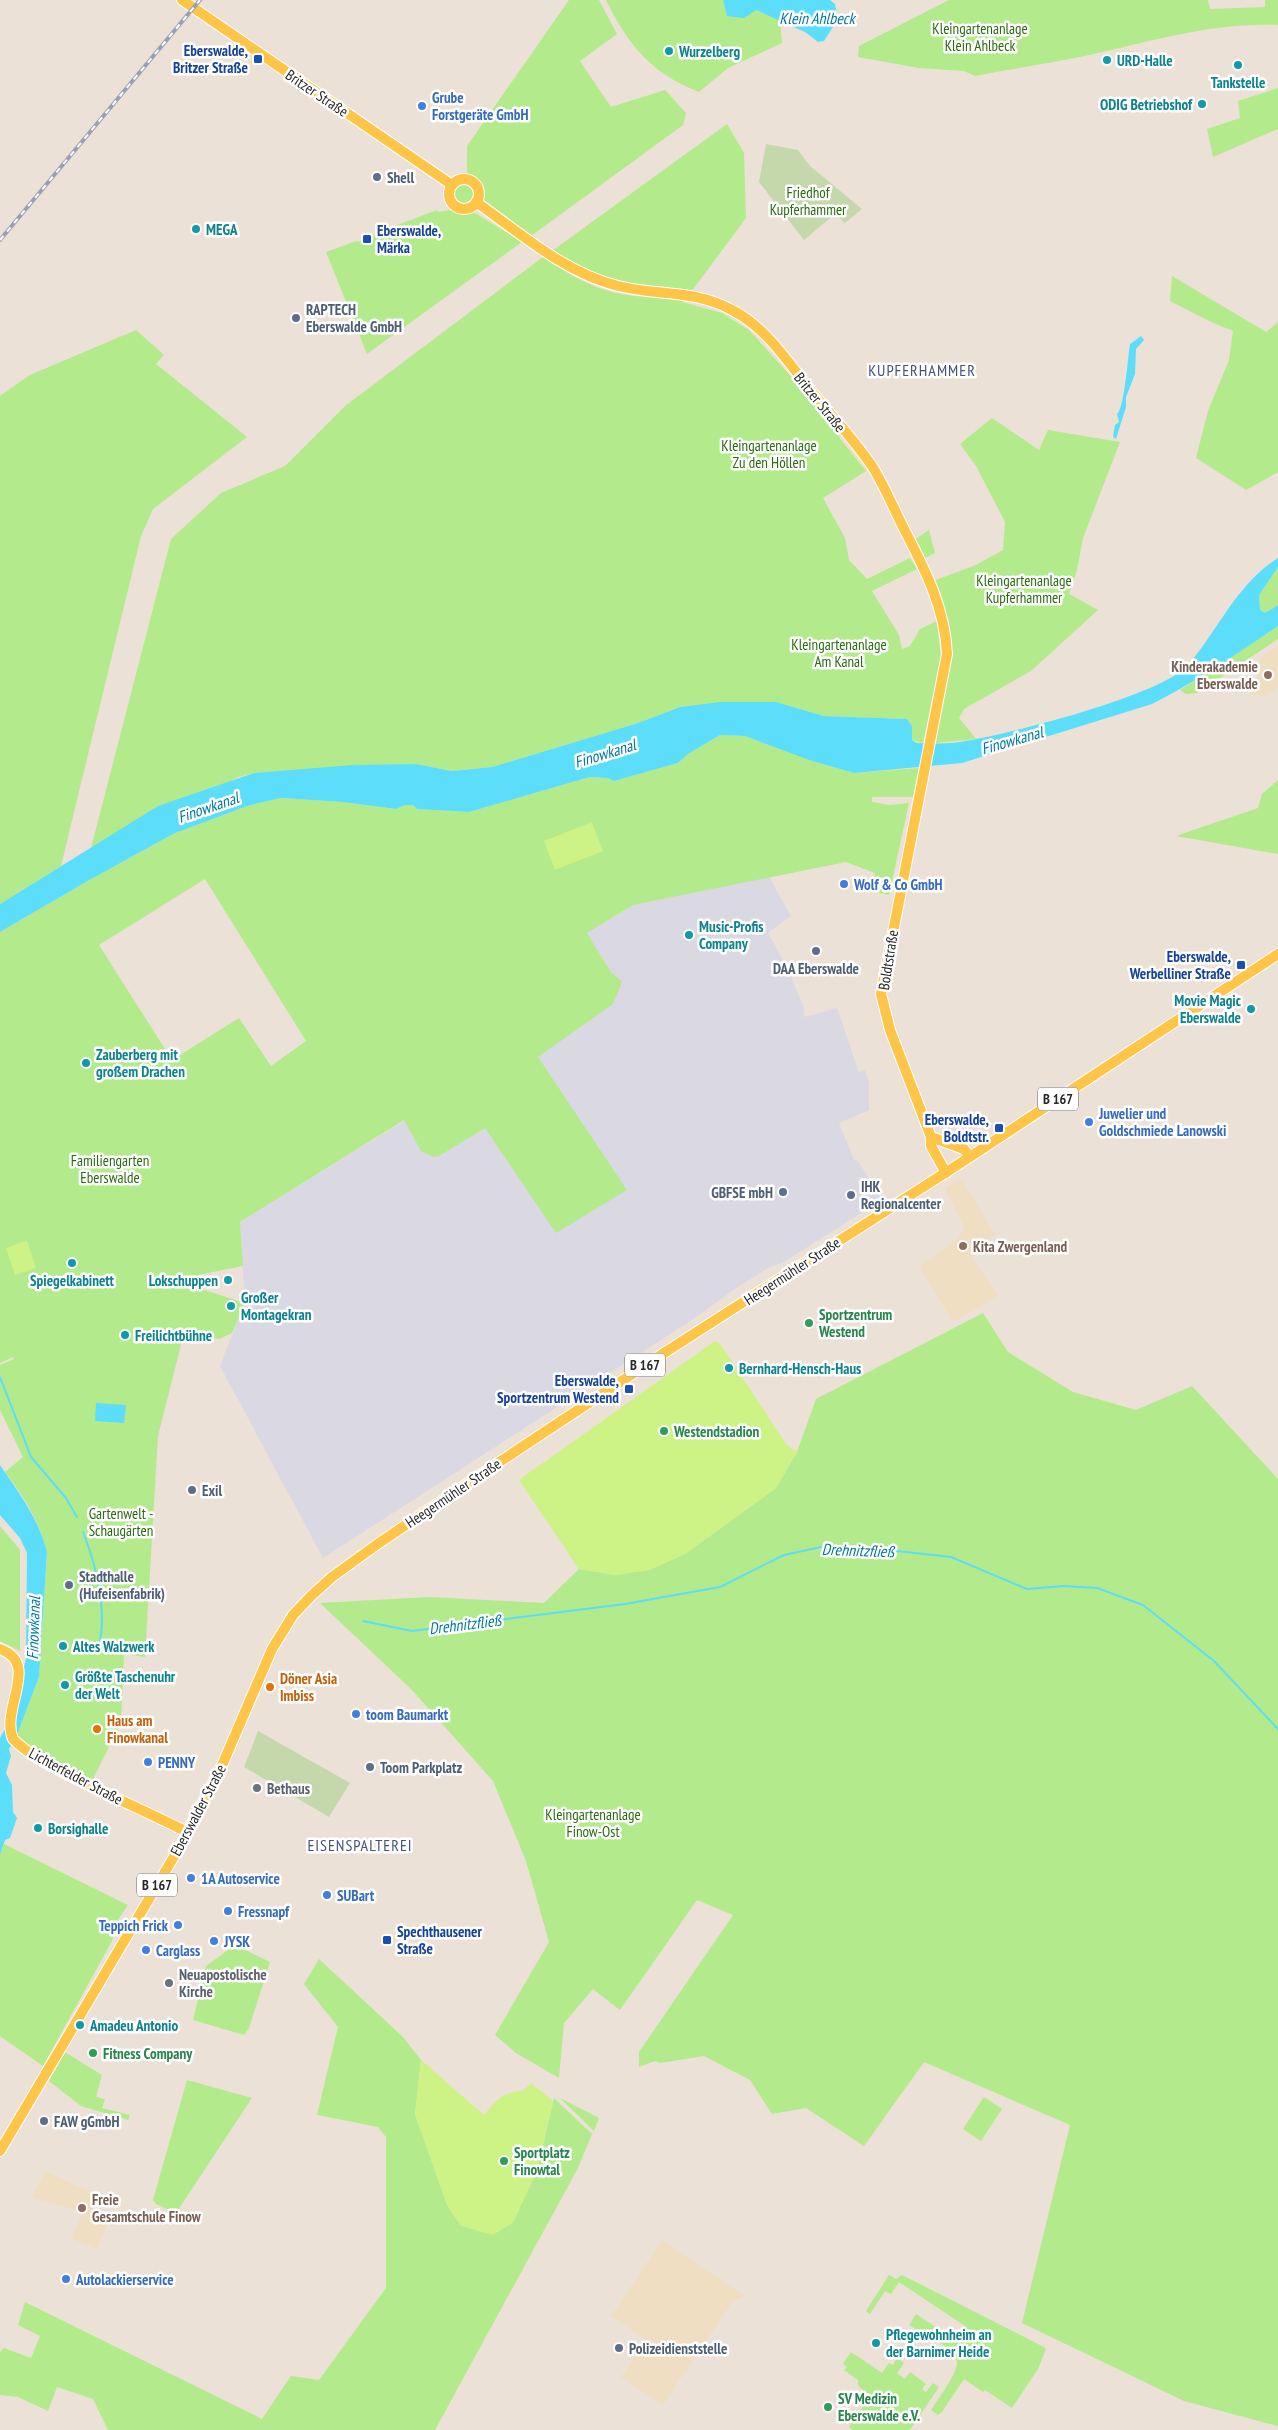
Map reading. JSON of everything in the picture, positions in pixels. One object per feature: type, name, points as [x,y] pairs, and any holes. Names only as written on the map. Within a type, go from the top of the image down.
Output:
[{"type":"main road","name":"Britzer Straße","points":[[182,0],[452,185]]},
{"type":"main road","points":[[460,180],[471,181],[478,191],[476,202],[464,209],[455,206],[449,196],[452,185],[460,180]]},
{"type":"main road","name":"Britzer Straße","points":[[476,202],[553,256],[588,276],[619,286],[678,292],[715,302],[734,311],[765,334],[872,467],[940,604],[946,637],[947,654],[923,777]]},
{"type":"main road","name":"Boldtstraße","points":[[923,777],[881,994],[890,1030],[931,1137],[931,1146],[946,1173]]},
{"type":"main road","name":"Heegermühler Straße","points":[[311,1596],[332,1577],[379,1543],[656,1358],[946,1173],[1278,954]]},
{"type":"main road","points":[[931,1137],[964,1149],[970,1157]]},
{"type":"main road","name":"Eberswalder Straße","points":[[0,2151],[187,1832],[223,1763],[272,1648],[294,1615],[311,1596]]},
{"type":"main road","name":"Lichterfelder Straße","points":[[0,1649],[10,1655],[15,1662],[14,1677],[3,1709],[3,1722],[17,1743],[50,1766],[187,1832]]},
{"type":"shaded area","name":"Kinderakademie Eberswalde","points":[[1278,645],[1278,688],[1264,697],[1244,690],[1256,680],[1261,665],[1257,660]]},
{"type":"shaded area","points":[[769,877],[791,916],[768,933],[788,970],[804,1008],[804,1017],[837,1008],[859,1072],[865,1070],[869,1083],[869,1110],[839,1123],[854,1160],[858,1161],[882,1200],[782,1263],[770,1267],[742,1284],[692,1320],[323,1558],[220,1366],[245,1302],[240,1222],[399,1124],[603,993],[611,972],[587,933],[633,905]]},
{"type":"shaded area","name":"Kita Zwergenland","points":[[961,1178],[995,1234],[969,1252],[998,1296],[953,1322],[919,1266],[957,1240],[964,1227],[945,1188]]},
{"type":"shaded area","name":"Freie Gesamtschule Finow","points":[[45,2171],[99,2196],[89,2218],[107,2226],[97,2249],[71,2239],[83,2212],[32,2198]]},
{"type":"shaded area","points":[[662,2240],[745,2296],[732,2302],[663,2405],[621,2377],[646,2340],[611,2316]]},
{"type":"green space","points":[[569,0],[599,0],[617,34],[580,61],[611,107],[665,90],[686,113],[683,125],[531,236],[483,201],[477,184],[467,175],[467,146]]},
{"type":"green space","points":[[606,0],[723,0],[727,16],[755,10],[780,20],[782,43],[728,68],[699,92],[667,76],[643,56],[623,31]]},
{"type":"green space","name":"Kleingartenanlage Klein Ahlbeck","points":[[949,0],[1208,0],[1210,9],[1265,7],[1265,0],[1278,0],[1278,25],[1253,25],[1203,30],[1080,57],[975,76],[964,71],[919,68],[858,57],[859,46]]},
{"type":"green space","points":[[1278,88],[1278,129],[1213,157],[1207,129],[1240,118],[1238,101]]},
{"type":"green space","points":[[727,124],[744,153],[746,218],[691,292],[634,286],[585,272],[552,251]]},
{"type":"green space","name":"Friedhof Kupferhammer","points":[[766,144],[798,150],[810,166],[862,209],[845,223],[835,214],[804,240],[759,182]]},
{"type":"green space","points":[[463,184],[470,187],[473,194],[470,201],[463,204],[456,201],[453,194],[456,187]]},
{"type":"green space","points":[[437,210],[438,212],[449,210],[461,214],[475,213],[522,242],[367,354],[326,252],[356,241],[372,240],[376,233]]},
{"type":"green space","points":[[543,257],[596,287],[624,295],[682,299],[682,302],[722,313],[749,330],[787,372],[866,471],[823,498],[845,538],[849,560],[867,579],[910,558],[917,569],[872,591],[899,635],[902,649],[910,646],[920,629],[937,621],[941,657],[923,743],[912,740],[912,726],[907,719],[824,716],[776,702],[680,707],[638,723],[492,767],[452,771],[416,764],[254,773],[239,777],[91,848],[171,539],[221,493],[285,466],[345,406]]},
{"type":"green space","points":[[1172,276],[1266,332],[1278,322],[1278,472],[1246,490],[1196,458],[1208,411],[1229,360],[1233,331],[1170,301]]},
{"type":"green space","points":[[136,330],[164,355],[156,364],[247,437],[153,509],[141,536],[61,866],[0,904],[0,396],[30,375]]},
{"type":"green space","name":"Kleingartenanlage Kupferhammer","points":[[992,418],[1039,450],[1048,430],[1120,442],[1083,538],[1077,570],[1069,594],[1098,610],[1031,671],[964,709],[959,718],[976,739],[936,743],[950,640],[943,602],[933,581],[976,565],[1003,550],[1005,522],[976,466],[960,444]]},
{"type":"green space","points":[[929,530],[935,553],[925,558],[924,554],[919,553],[914,540]]},
{"type":"green space","points":[[1278,567],[1278,605],[1265,613],[1260,610],[1259,595]]},
{"type":"green space","points":[[1278,626],[1278,639],[1197,693],[1186,694],[1180,690]]},
{"type":"green space","points":[[720,735],[745,736],[809,760],[854,773],[919,768],[913,797],[872,797],[872,802],[889,805],[909,803],[889,895],[871,891],[875,873],[846,862],[633,905],[587,933],[611,972],[622,982],[613,1004],[538,1057],[627,1190],[556,1233],[485,1128],[439,1156],[433,1157],[421,1151],[404,1120],[240,1222],[243,1266],[198,1275],[198,1288],[245,1303],[232,1333],[219,1339],[184,1333],[158,1436],[145,1657],[124,1654],[121,1723],[92,1781],[28,1746],[17,1735],[39,1677],[47,1552],[40,1530],[30,1510],[5,1472],[23,1457],[0,1410],[0,1365],[14,1359],[13,1357],[0,1363],[0,932],[173,834],[247,806],[281,798],[342,802],[396,809],[405,805],[414,805],[417,809],[469,812],[590,777],[607,778],[614,781],[678,763],[688,754]],"holes":[[[205,879],[306,1041],[271,1066],[239,1018],[172,1060],[99,945]]]},
{"type":"green space","points":[[1278,780],[1278,854],[1176,836],[1258,808],[1262,794]]},
{"type":"green space","points":[[592,822],[603,851],[555,870],[544,841]]},
{"type":"green space","points":[[27,1240],[36,1268],[15,1275],[6,1248]]},
{"type":"green space","name":"Kleingartenanlage Finow-Ost","points":[[983,1313],[1008,1352],[1073,1392],[1136,1410],[1192,1386],[1278,1479],[1278,2426],[1184,2401],[1022,2323],[1070,2125],[924,2062],[864,2146],[806,2108],[772,2114],[750,2080],[704,2056],[660,2063],[655,2061],[639,2067],[639,2052],[733,1915],[697,1900],[620,2010],[593,1989],[564,2023],[559,2078],[516,2053],[495,2035],[549,1942],[526,1861],[493,1781],[413,1691],[320,1603],[429,1597],[544,1603],[579,1569],[615,1575],[649,1570],[685,1554],[776,1488],[797,1452],[816,1399]]},
{"type":"green space","points":[[715,1341],[721,1345],[786,1444],[797,1452],[776,1488],[685,1554],[649,1570],[615,1575],[579,1569],[519,1480]]},
{"type":"green space","points":[[0,1526],[20,1550],[20,1651],[0,1641]]},
{"type":"green space","points":[[258,1731],[350,1783],[329,1817],[244,1767]]},
{"type":"green space","points":[[4,1844],[128,1905],[116,1923],[112,1941],[43,2066],[0,2036],[0,1855]]},
{"type":"green space","points":[[235,1945],[270,1962],[249,2028],[244,2035],[193,2020],[206,1966]]},
{"type":"green space","points":[[319,1959],[403,2037],[421,2060],[415,2114],[447,2205],[461,2226],[537,2171],[554,2098],[592,2134],[578,2168],[435,2430],[108,2430],[93,2399],[57,2387],[48,2411],[18,2397],[0,2395],[0,2352],[4,2348],[31,2358],[40,2336],[18,2325],[25,2302],[262,2419],[291,2376],[319,2380],[386,2288],[386,2137],[378,2127],[317,2115],[338,2027],[304,1984]]},
{"type":"green space","points":[[65,2052],[102,2075],[96,2097],[105,2099],[102,2108],[130,2115],[128,2120],[81,2106],[49,2081]]},
{"type":"green space","points":[[421,2060],[484,2115],[492,2105],[505,2095],[516,2091],[523,2091],[531,2083],[553,2101],[537,2171],[513,2223],[493,2235],[461,2226],[447,2205],[415,2114]]},
{"type":"green space","points":[[187,2080],[252,2098],[176,2213],[156,2204],[153,2200]]},
{"type":"green space","points":[[984,2097],[1002,2109],[981,2141],[963,2129]]},
{"type":"green space","points":[[560,2098],[599,2118],[594,2131]]},
{"type":"green space","points":[[889,2275],[896,2279],[902,2275],[1046,2349],[1038,2369],[1012,2408],[964,2379],[942,2412],[938,2415],[931,2410],[952,2377],[956,2367],[956,2358],[942,2344],[909,2325],[916,2314],[956,2340],[965,2326],[899,2282],[891,2294],[885,2291],[870,2314],[866,2311]]},
{"type":"green space","points":[[851,2352],[882,2373],[889,2363],[893,2365],[897,2358],[904,2363],[897,2373],[905,2379],[910,2372],[926,2384],[922,2389],[926,2392],[933,2383],[939,2387],[910,2430],[853,2430],[849,2427],[869,2397],[858,2385],[858,2380],[844,2370],[847,2367],[843,2364]]},
{"type":"water","name":"Klein Ahlbeck","points":[[723,0],[830,0],[835,4],[838,19],[824,41],[818,42],[805,32],[756,10],[744,18],[727,16]]},
{"type":"water","points":[[1141,336],[1144,340],[1136,349],[1135,374],[1126,397],[1126,407],[1116,439],[1113,437],[1115,425],[1119,422],[1117,414],[1124,393],[1130,344]]},
{"type":"water","name":"Finowkanal","points":[[1278,558],[1278,567],[1259,595],[1260,610],[1265,613],[1278,605],[1278,626],[1232,657],[1152,704],[962,763],[854,773],[809,760],[745,736],[720,735],[688,754],[678,763],[614,781],[607,778],[590,777],[469,812],[417,809],[413,805],[405,805],[396,809],[342,802],[281,798],[247,806],[173,834],[0,932],[0,904],[158,806],[254,773],[353,765],[416,764],[452,771],[492,767],[638,723],[680,707],[721,702],[776,702],[824,716],[907,719],[912,726],[912,740],[917,743],[947,743],[973,740],[1077,714],[1114,702],[1173,677],[1188,665],[1250,581]]},
{"type":"water","points":[[96,1403],[126,1405],[124,1423],[95,1421]]},
{"type":"water","name":"Finowkanal","points":[[0,1465],[34,1517],[47,1552],[39,1677],[17,1735],[9,1749],[11,1756],[6,1773],[12,1785],[13,1812],[17,1818],[10,1838],[5,1840],[0,1855],[0,1738],[12,1716],[26,1659],[27,1553],[20,1538],[0,1515]]},
{"type":"waterway","name":"Drehnitzfließ","points":[[0,1377],[31,1457],[66,1498],[77,1517]]},
{"type":"waterway","name":"Drehnitzfließ","points":[[83,1532],[93,1560],[102,1608],[102,1623],[97,1653]]},
{"type":"waterway","name":"Drehnitzfließ","points":[[363,1621],[412,1631],[625,1604],[720,1587],[784,1555],[821,1547],[879,1549],[951,1557],[1027,1589],[1063,1586],[1097,1588],[1143,1605],[1214,1661],[1278,1729]]},
{"type":"railway","points":[[0,240],[200,0]]},
{"type":"place","name":"Wurzelberg","points":[[669,51]]},
{"type":"place","name":"Eberswalde, Britzer Straße","points":[[258,59]]},
{"type":"place","name":"URD-Halle","points":[[1107,60]]},
{"type":"place","name":"Tankstelle","points":[[1238,65]]},
{"type":"place","name":"ODIG Betriebshof","points":[[1202,104]]},
{"type":"place","name":"Grube Forstgeräte GmbH","points":[[422,106]]},
{"type":"place","name":"Shell","points":[[377,177]]},
{"type":"place","name":"MEGA","points":[[196,229]]},
{"type":"place","name":"Eberswalde, Märka","points":[[367,239]]},
{"type":"place","name":"RAPTECH Eberswalde GmbH","points":[[296,318]]},
{"type":"place","name":"Kinderakademie Eberswalde","points":[[1268,675]]},
{"type":"place","name":"Wolf & Co GmbH","points":[[844,884]]},
{"type":"place","name":"Music-Profis Company","points":[[689,935]]},
{"type":"place","name":"DAA Eberswalde","points":[[816,951]]},
{"type":"place","name":"Eberswalde, Werbelliner Straße","points":[[1241,965]]},
{"type":"place","name":"Movie Magic Eberswalde","points":[[1251,1009]]},
{"type":"place","name":"Zauberberg mit großem Drachen","points":[[86,1063]]},
{"type":"place","name":"Juwelier und Goldschmiede Lanowski","points":[[1089,1122]]},
{"type":"place","name":"Eberswalde, Boldtstr.","points":[[999,1128]]},
{"type":"place","name":"GBFSE mbH","points":[[783,1192]]},
{"type":"place","name":"IHK Regionalcenter","points":[[851,1195]]},
{"type":"place","name":"Kita Zwergenland","points":[[963,1246]]},
{"type":"place","name":"Spiegelkabinett","points":[[72,1263]]},
{"type":"place","name":"Lokschuppen","points":[[228,1280]]},
{"type":"place","name":"Großer Montagekran","points":[[231,1306]]},
{"type":"place","name":"Sportzentrum Westend","points":[[809,1323]]},
{"type":"place","name":"Freilichtbühne","points":[[125,1335]]},
{"type":"place","name":"Bernhard-Hensch-Haus","points":[[729,1368]]},
{"type":"place","name":"Eberswalde, Sportzentrum Westend","points":[[629,1389]]},
{"type":"place","name":"Westendstadion","points":[[664,1431]]},
{"type":"place","name":"Exil","points":[[192,1490]]},
{"type":"place","name":"Stadthalle (Hufeisenfabrik)","points":[[69,1585]]},
{"type":"place","name":"Altes Walzwerk","points":[[63,1646]]},
{"type":"place","name":"Größte Taschenuhr der Welt","points":[[65,1685]]},
{"type":"place","name":"Döner Asia Imbiss","points":[[270,1687]]},
{"type":"place","name":"toom Baumarkt","points":[[356,1714]]},
{"type":"place","name":"Haus am Finowkanal","points":[[97,1729]]},
{"type":"place","name":"PENNY","points":[[148,1762]]},
{"type":"place","name":"Toom Parkplatz","points":[[370,1767]]},
{"type":"place","name":"Bethaus","points":[[257,1788]]},
{"type":"place","name":"Borsighalle","points":[[38,1828]]},
{"type":"place","name":"1A Autoservice","points":[[191,1878]]},
{"type":"place","name":"SUBart","points":[[327,1895]]},
{"type":"place","name":"Fressnapf","points":[[228,1911]]},
{"type":"place","name":"Teppich Frick","points":[[178,1925]]},
{"type":"place","name":"Spechthausener Straße","points":[[387,1940]]},
{"type":"place","name":"JYSK","points":[[214,1941]]},
{"type":"place","name":"Carglass","points":[[146,1950]]},
{"type":"place","name":"Neuapostolische Kirche","points":[[169,1983]]},
{"type":"place","name":"Amadeu Antonio","points":[[80,2025]]},
{"type":"place","name":"Fitness Company","points":[[93,2053]]},
{"type":"place","name":"FAW gGmbH","points":[[44,2121]]},
{"type":"place","name":"Sportplatz Finowtal","points":[[504,2161]]},
{"type":"place","name":"Freie Gesamtschule Finow","points":[[82,2208]]},
{"type":"place","name":"Autolackierservice","points":[[66,2279]]},
{"type":"place","name":"Pflegewohnheim an der Barnimer Heide","points":[[876,2343]]},
{"type":"place","name":"Polizeidienststelle","points":[[619,2348]]},
{"type":"place","name":"SV Medizin Eberswalde e.V.","points":[[828,2407]]},
{"type":"district","name":"KUPFERHAMMER","points":[[922,370]]},
{"type":"district","name":"EISENSPALTEREI","points":[[360,1845]]},
{"type":"park label","name":"Kleingartenanlage Zu den Höllen","points":[[769,454]]},
{"type":"park label","name":"Kleingartenanlage Am Kanal","points":[[839,652]]},
{"type":"park label","name":"Familiengarten Eberswalde","points":[[110,1168]]},
{"type":"park label","name":"Gartenwelt - Schaugärten","points":[[121,1522]]}]
